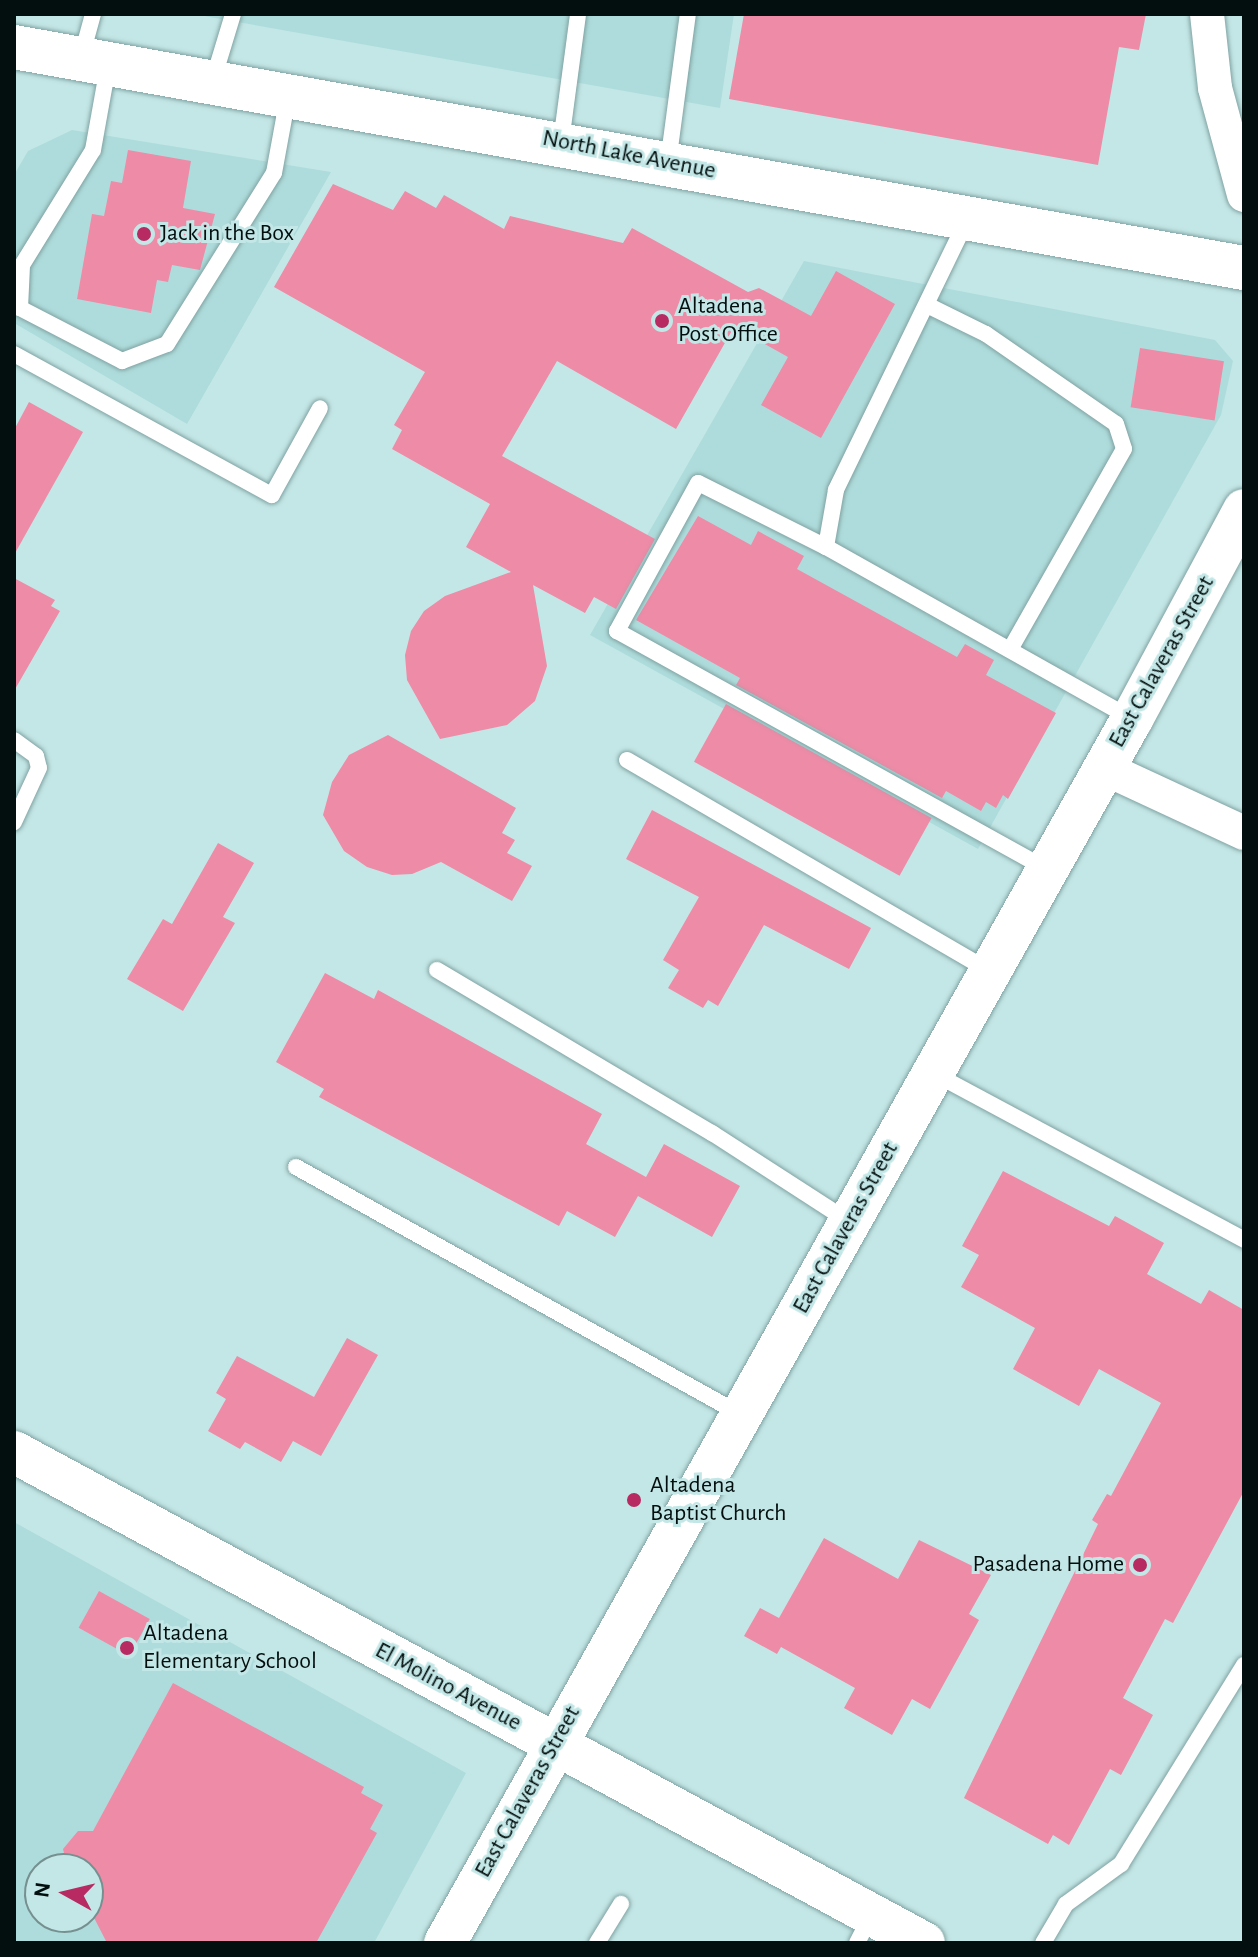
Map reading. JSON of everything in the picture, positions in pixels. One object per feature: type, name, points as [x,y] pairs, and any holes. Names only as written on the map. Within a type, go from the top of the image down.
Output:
[{"type":"main road","name":"North Lake Avenue","points":[[14,47],[561,142],[1244,268]]},
{"type":"street","points":[[1207,14],[1215,88],[1244,195]]},
{"type":"street","name":"East Calaveras Street","points":[[445,1943],[991,972],[1244,510]]},
{"type":"street","points":[[1104,768],[1244,833]]},
{"type":"street","name":"El Molino Avenue","points":[[14,1452],[554,1745],[864,1929],[924,1943]]},
{"type":"lane","points":[[93,14],[93,150],[22,265],[17,306],[122,361],[167,344],[274,173],[288,95]]},
{"type":"lane","points":[[213,81],[233,14]]},
{"type":"lane","points":[[561,142],[578,14]]},
{"type":"lane","points":[[668,163],[688,14]]},
{"type":"lane","points":[[826,547],[836,490],[969,216]]},
{"type":"lane","points":[[927,305],[986,334],[1116,424],[1124,449],[1010,650]]},
{"type":"lane","points":[[14,354],[272,495],[320,408]]},
{"type":"lane","points":[[1048,869],[617,631],[698,483],[826,547],[1132,719]]},
{"type":"lane","points":[[14,740],[36,756],[39,768],[14,822]]},
{"type":"lane","points":[[627,760],[991,972]]},
{"type":"lane","points":[[437,970],[712,1133],[849,1222]]},
{"type":"lane","points":[[933,1074],[1019,1123],[1244,1240]]},
{"type":"lane","points":[[296,1167],[741,1414]]},
{"type":"lane","points":[[1043,1943],[1066,1904],[1121,1864],[1244,1665]]},
{"type":"lane","points":[[597,1943],[621,1904]]},
{"type":"shaded area","points":[[193,14],[734,14],[720,108]]},
{"type":"shaded area","points":[[72,130],[331,172],[187,424],[14,323],[14,175],[28,151]]},
{"type":"shaded area","points":[[804,261],[1215,340],[1233,361],[1221,415],[978,849],[590,635]]},
{"type":"shaded area","name":"Altadena Elementary School","points":[[14,1522],[466,1773],[374,1943],[14,1943]]},
{"type":"building","points":[[744,14],[1146,14],[1139,50],[1119,47],[1098,165],[729,99]]},
{"type":"building","points":[[128,150],[191,161],[183,208],[215,214],[200,270],[172,265],[168,282],[157,280],[151,313],[77,299],[92,214],[104,216],[111,181],[122,183]]},
{"type":"building","points":[[333,184],[393,210],[405,191],[436,208],[444,195],[504,229],[510,216],[623,243],[632,228],[748,292],[759,288],[811,316],[836,271],[895,304],[821,438],[761,405],[788,357],[734,327],[676,429],[557,361],[502,456],[655,539],[616,609],[594,597],[585,613],[533,585],[547,666],[535,701],[507,725],[440,739],[407,680],[405,655],[411,631],[424,611],[445,596],[511,572],[466,547],[490,504],[392,449],[402,430],[394,425],[425,372],[274,287]]},
{"type":"building","points":[[1140,348],[1224,361],[1215,421],[1131,407]]},
{"type":"building","points":[[29,402],[83,432],[14,555],[14,430]]},
{"type":"building","points":[[698,516],[751,545],[758,531],[804,556],[797,569],[957,657],[965,644],[994,660],[986,675],[1056,713],[1008,799],[1003,795],[996,808],[986,802],[981,811],[946,791],[942,798],[736,685],[740,678],[636,620]]},
{"type":"building","points":[[14,578],[55,600],[51,606],[60,611],[14,691]]},
{"type":"building","points":[[726,704],[932,818],[900,876],[694,762]]},
{"type":"building","points":[[388,735],[516,808],[502,833],[515,840],[507,853],[532,866],[512,901],[441,862],[412,874],[392,875],[367,867],[344,851],[323,815],[332,782],[349,755]]},
{"type":"building","points":[[652,810],[871,928],[849,969],[764,925],[718,1006],[708,1000],[703,1008],[668,988],[679,970],[663,960],[699,897],[626,859]]},
{"type":"building","points":[[218,843],[254,863],[223,917],[235,923],[183,1011],[127,979],[163,919],[172,924]]},
{"type":"building","points":[[325,973],[374,999],[378,990],[602,1114],[586,1144],[646,1177],[664,1144],[740,1186],[712,1237],[638,1196],[615,1237],[567,1211],[559,1226],[319,1097],[324,1089],[276,1062]]},
{"type":"building","name":"Pasadena Home","points":[[1003,1171],[1109,1226],[1115,1216],[1164,1243],[1147,1274],[1201,1304],[1209,1290],[1244,1310],[1244,1491],[1173,1623],[1165,1619],[1123,1698],[1153,1715],[1121,1775],[1110,1769],[1069,1845],[1053,1835],[1048,1844],[964,1798],[1098,1524],[1092,1520],[1107,1494],[1111,1496],[1161,1403],[1099,1369],[1079,1406],[1013,1369],[1035,1328],[961,1287],[979,1255],[962,1246]]},
{"type":"building","points":[[347,1338],[378,1355],[321,1456],[293,1441],[281,1462],[245,1442],[240,1449],[208,1431],[226,1399],[216,1393],[237,1356],[314,1397]]},
{"type":"building","points":[[824,1538],[898,1579],[919,1540],[991,1575],[969,1614],[979,1620],[930,1709],[912,1699],[892,1735],[844,1708],[855,1688],[781,1647],[777,1654],[744,1636],[760,1608],[779,1618]]},
{"type":"building","points":[[99,1591],[150,1619],[129,1656],[79,1628]]},
{"type":"building","points":[[173,1683],[364,1787],[361,1793],[383,1805],[370,1829],[377,1833],[316,1943],[107,1943],[102,1933],[104,1853],[64,1853],[63,1849],[78,1831],[93,1831]]},
{"type":"place","name":"Jack in the Box","points":[[144,234]]},
{"type":"place","name":"Altadena Post Office","points":[[662,321]]},
{"type":"place","name":"Altadena Baptist Church","points":[[634,1500]]},
{"type":"place","name":"Pasadena Home","points":[[1140,1565]]},
{"type":"place","name":"Altadena Elementary School","points":[[127,1648]]}]
